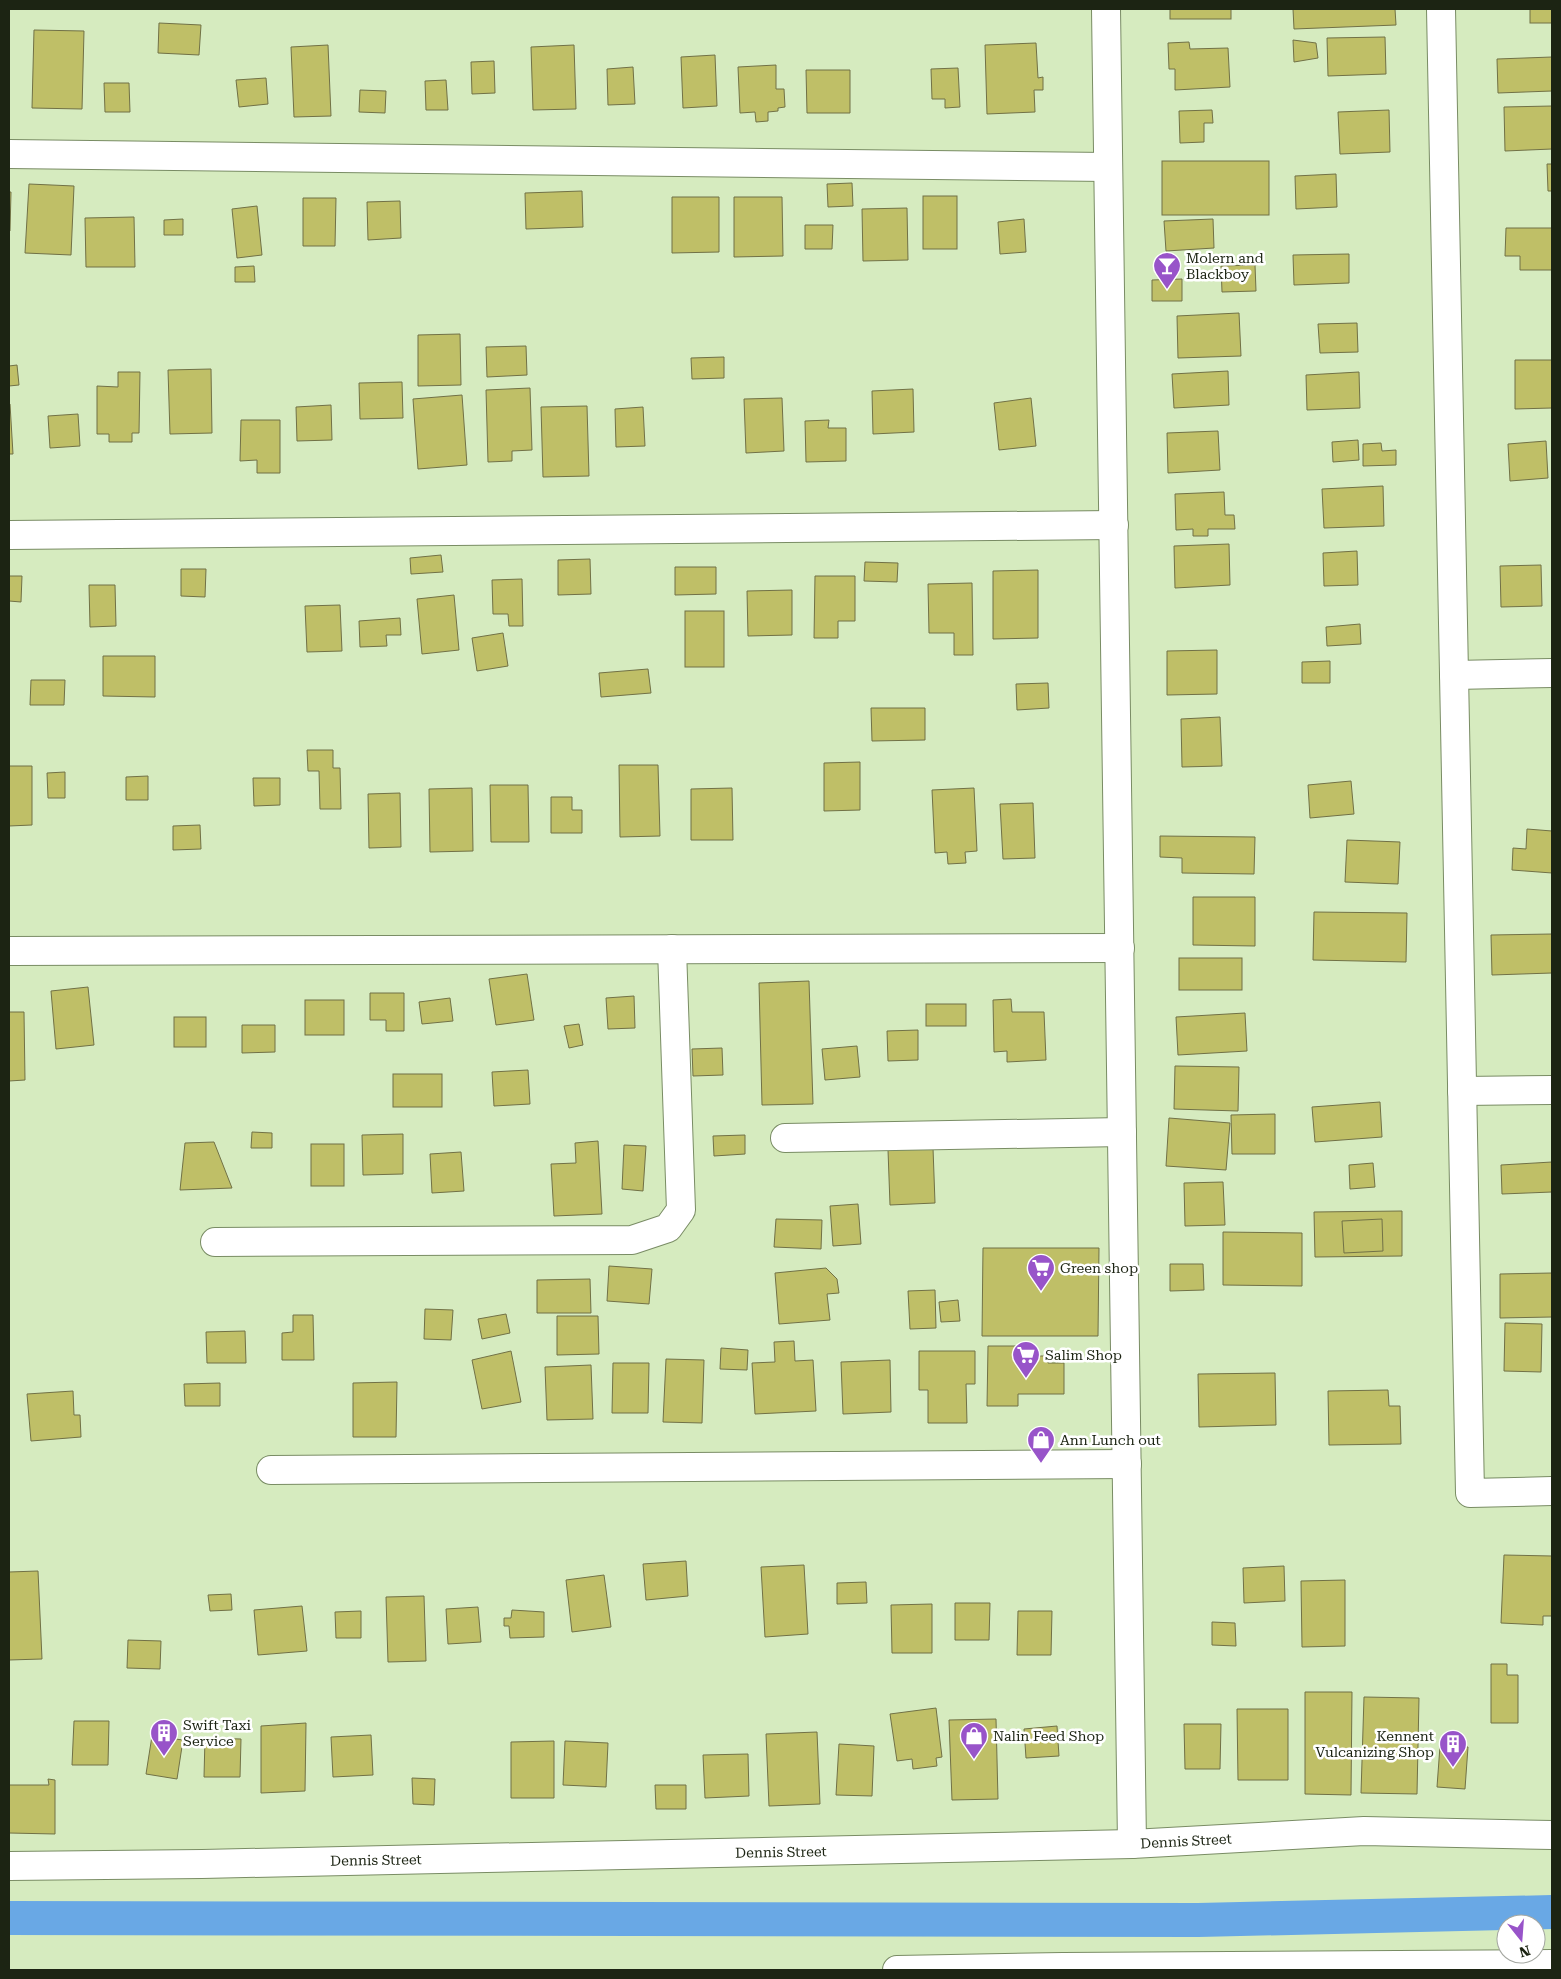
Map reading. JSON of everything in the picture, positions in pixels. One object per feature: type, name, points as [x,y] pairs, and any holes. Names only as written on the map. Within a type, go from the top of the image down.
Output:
[{"type":"street","points":[[1106,9],[1132,1844]]},
{"type":"street","points":[[1441,9],[1470,1493],[1552,1491]]},
{"type":"street","points":[[9,154],[1108,166]]},
{"type":"street","points":[[9,535],[1114,525]]},
{"type":"street","points":[[1454,675],[1552,673]]},
{"type":"street","points":[[9,951],[1120,948]]},
{"type":"street","points":[[216,1242],[632,1240],[668,1228],[681,1210],[672,949]]},
{"type":"street","points":[[1462,1091],[1552,1090]]},
{"type":"street","points":[[785,1138],[1122,1132]]},
{"type":"street","points":[[271,1470],[1127,1464]]},
{"type":"street","name":"Dennis Street","points":[[9,1866],[222,1864],[1132,1844],[1364,1831],[1552,1835]]},
{"type":"street","points":[[897,1970],[1552,1964]]},
{"type":"building","points":[[1170,9],[1231,9],[1231,19],[1170,19]]},
{"type":"building","points":[[1293,9],[1395,9],[1396,25],[1294,29]]},
{"type":"building","points":[[1530,9],[1552,9],[1552,23],[1530,23]]},
{"type":"building","points":[[159,23],[201,25],[199,55],[158,53]]},
{"type":"building","points":[[34,30],[84,31],[82,109],[32,108]]},
{"type":"building","points":[[1385,37],[1386,74],[1328,76],[1327,38]]},
{"type":"building","points":[[1293,40],[1316,43],[1318,58],[1294,62]]},
{"type":"building","points":[[1189,42],[1190,49],[1228,48],[1230,87],[1175,90],[1175,69],[1169,69],[1168,43]]},
{"type":"building","points":[[1036,43],[1038,78],[1043,77],[1043,90],[1034,90],[1035,112],[987,114],[985,45]]},
{"type":"building","points":[[328,45],[331,116],[294,117],[291,47]]},
{"type":"building","points":[[574,45],[576,109],[533,110],[531,47]]},
{"type":"building","points":[[715,55],[717,106],[683,108],[681,57]]},
{"type":"building","points":[[1552,57],[1552,91],[1498,93],[1497,59]]},
{"type":"building","points":[[494,61],[495,93],[472,94],[471,62]]},
{"type":"building","points":[[776,65],[776,89],[784,89],[785,107],[778,108],[778,111],[768,112],[768,121],[756,122],[755,112],[740,113],[738,67]]},
{"type":"building","points":[[633,67],[635,104],[608,105],[607,69]]},
{"type":"building","points":[[958,68],[960,107],[945,108],[945,99],[932,99],[931,69]]},
{"type":"building","points":[[806,70],[850,70],[850,113],[807,113]]},
{"type":"building","points":[[266,78],[268,104],[239,107],[236,80]]},
{"type":"building","points":[[446,80],[448,110],[426,110],[425,81]]},
{"type":"building","points":[[104,83],[129,83],[130,112],[105,112]]},
{"type":"building","points":[[360,90],[386,91],[385,113],[359,112]]},
{"type":"building","points":[[1552,106],[1552,149],[1505,151],[1504,107]]},
{"type":"building","points":[[1212,110],[1213,123],[1204,123],[1204,142],[1180,143],[1179,111]]},
{"type":"building","points":[[1389,110],[1390,152],[1340,154],[1338,112]]},
{"type":"building","points":[[1162,161],[1269,161],[1269,215],[1162,215]]},
{"type":"building","points":[[1547,164],[1552,164],[1552,191],[1548,191]]},
{"type":"building","points":[[1336,174],[1337,207],[1296,209],[1295,176]]},
{"type":"building","points":[[852,183],[853,206],[828,207],[827,184]]},
{"type":"building","points":[[29,184],[74,186],[71,255],[25,253]]},
{"type":"building","points":[[582,191],[583,227],[526,229],[525,193]]},
{"type":"building","points":[[9,192],[11,192],[10,231],[9,231]]},
{"type":"building","points":[[923,196],[957,196],[957,249],[923,249]]},
{"type":"building","points":[[672,197],[719,197],[719,252],[672,253]]},
{"type":"building","points":[[734,197],[782,197],[783,256],[734,257]]},
{"type":"building","points":[[303,198],[336,198],[335,246],[303,246]]},
{"type":"building","points":[[400,201],[401,238],[368,240],[367,202]]},
{"type":"building","points":[[257,206],[262,255],[237,258],[232,209]]},
{"type":"building","points":[[907,208],[908,260],[863,261],[862,209]]},
{"type":"building","points":[[134,217],[135,267],[86,267],[85,218]]},
{"type":"building","points":[[183,219],[183,235],[164,235],[164,220]]},
{"type":"building","points":[[1024,219],[1026,252],[1000,254],[998,222]]},
{"type":"building","points":[[1213,219],[1214,248],[1166,251],[1164,221]]},
{"type":"building","points":[[805,225],[833,225],[832,249],[805,249]]},
{"type":"building","points":[[1506,228],[1552,228],[1552,270],[1520,270],[1520,256],[1505,256]]},
{"type":"building","points":[[1349,254],[1349,283],[1294,285],[1293,255]]},
{"type":"building","points":[[1255,265],[1256,291],[1222,292],[1221,266]]},
{"type":"building","points":[[254,266],[255,282],[235,282],[235,267]]},
{"type":"building","name":"Molern and Blackboy","points":[[1182,279],[1182,301],[1152,301],[1152,280]]},
{"type":"building","points":[[1239,313],[1241,356],[1178,358],[1177,316]]},
{"type":"building","points":[[1357,323],[1358,352],[1320,353],[1318,324]]},
{"type":"building","points":[[460,334],[461,385],[418,386],[418,335]]},
{"type":"building","points":[[526,346],[527,375],[487,377],[486,347]]},
{"type":"building","points":[[724,357],[724,378],[692,379],[691,358]]},
{"type":"building","points":[[1515,360],[1552,360],[1552,408],[1515,409]]},
{"type":"building","points":[[17,365],[19,385],[9,386],[9,366]]},
{"type":"building","points":[[211,369],[212,433],[170,434],[168,370]]},
{"type":"building","points":[[1228,371],[1229,405],[1174,408],[1172,374]]},
{"type":"building","points":[[118,372],[140,372],[139,433],[132,433],[132,442],[109,442],[109,434],[97,434],[97,386],[118,387]]},
{"type":"building","points":[[1359,372],[1360,408],[1307,410],[1306,375]]},
{"type":"building","points":[[402,382],[403,418],[360,419],[359,383]]},
{"type":"building","points":[[530,388],[532,450],[512,451],[512,461],[488,462],[486,390]]},
{"type":"building","points":[[913,389],[914,432],[873,434],[872,391]]},
{"type":"building","points":[[462,395],[467,465],[418,469],[413,399]]},
{"type":"building","points":[[782,398],[784,451],[746,453],[744,399]]},
{"type":"building","points":[[1031,398],[1036,446],[999,450],[994,403]]},
{"type":"building","points":[[10,404],[13,454],[9,454]]},
{"type":"building","points":[[331,405],[332,440],[297,441],[296,407]]},
{"type":"building","points":[[587,406],[589,476],[543,477],[541,407]]},
{"type":"building","points":[[643,407],[645,446],[616,447],[615,409]]},
{"type":"building","points":[[78,414],[80,446],[50,448],[48,416]]},
{"type":"building","points":[[241,420],[280,420],[280,473],[257,473],[257,460],[240,461]]},
{"type":"building","points":[[829,420],[828,428],[846,428],[846,461],[806,462],[805,421]]},
{"type":"building","points":[[1218,431],[1220,470],[1168,473],[1167,433]]},
{"type":"building","points":[[1358,440],[1359,460],[1333,462],[1332,442]]},
{"type":"building","points":[[1546,441],[1548,478],[1510,481],[1508,444]]},
{"type":"building","points":[[1381,443],[1382,451],[1396,450],[1396,465],[1363,466],[1363,444]]},
{"type":"building","points":[[1383,486],[1384,526],[1324,528],[1322,489]]},
{"type":"building","points":[[1224,492],[1225,515],[1234,515],[1235,529],[1208,529],[1208,536],[1193,536],[1193,529],[1176,530],[1175,494]]},
{"type":"building","points":[[1229,544],[1230,585],[1175,588],[1174,546]]},
{"type":"building","points":[[1357,551],[1358,585],[1324,586],[1323,553]]},
{"type":"building","points":[[441,555],[443,572],[411,574],[410,558]]},
{"type":"building","points":[[590,559],[591,594],[558,595],[558,560]]},
{"type":"building","points":[[865,562],[898,563],[897,582],[864,581]]},
{"type":"building","points":[[1541,565],[1542,606],[1501,607],[1500,566]]},
{"type":"building","points":[[675,567],[716,567],[716,594],[675,595]]},
{"type":"building","points":[[181,569],[206,569],[205,597],[181,596]]},
{"type":"building","points":[[1038,570],[1038,638],[993,639],[993,571]]},
{"type":"building","points":[[9,576],[22,576],[21,602],[9,601]]},
{"type":"building","points":[[815,576],[855,576],[855,621],[838,621],[838,638],[814,638]]},
{"type":"building","points":[[522,579],[523,626],[509,626],[508,614],[493,614],[492,580]]},
{"type":"building","points":[[972,583],[973,655],[954,655],[954,633],[929,633],[928,584]]},
{"type":"building","points":[[89,585],[115,585],[116,626],[90,627]]},
{"type":"building","points":[[792,590],[792,635],[748,636],[747,591]]},
{"type":"building","points":[[454,595],[459,650],[422,654],[417,599]]},
{"type":"building","points":[[340,605],[342,651],[307,652],[305,606]]},
{"type":"building","points":[[685,611],[724,611],[724,667],[685,667]]},
{"type":"building","points":[[400,618],[401,635],[386,635],[387,646],[360,647],[359,621]]},
{"type":"building","points":[[1360,624],[1361,644],[1327,646],[1326,627]]},
{"type":"building","points":[[503,633],[508,666],[477,671],[472,638]]},
{"type":"building","points":[[1217,650],[1217,694],[1167,695],[1167,651]]},
{"type":"building","points":[[103,656],[155,656],[155,697],[103,696]]},
{"type":"building","points":[[1330,661],[1330,683],[1302,683],[1302,662]]},
{"type":"building","points":[[648,669],[651,693],[601,697],[599,673]]},
{"type":"building","points":[[31,680],[65,680],[64,705],[30,705]]},
{"type":"building","points":[[1048,683],[1049,708],[1017,710],[1016,684]]},
{"type":"building","points":[[871,708],[925,708],[925,740],[872,741]]},
{"type":"building","points":[[1220,717],[1222,766],[1182,767],[1181,719]]},
{"type":"building","points":[[307,750],[333,750],[333,768],[340,768],[341,809],[320,809],[319,771],[308,771]]},
{"type":"building","points":[[860,762],[860,810],[824,811],[824,763]]},
{"type":"building","points":[[619,765],[658,765],[660,836],[620,837]]},
{"type":"building","points":[[9,766],[32,766],[32,825],[9,826]]},
{"type":"building","points":[[65,772],[65,798],[48,798],[47,773]]},
{"type":"building","points":[[148,776],[148,800],[126,800],[126,777]]},
{"type":"building","points":[[253,778],[280,778],[280,805],[254,806]]},
{"type":"building","points":[[1351,781],[1354,814],[1310,818],[1308,785]]},
{"type":"building","points":[[490,785],[528,785],[529,842],[491,842]]},
{"type":"building","points":[[472,788],[473,851],[430,852],[429,789]]},
{"type":"building","points":[[732,788],[733,840],[691,840],[691,789]]},
{"type":"building","points":[[974,788],[977,851],[965,852],[966,863],[948,864],[947,852],[935,853],[932,790]]},
{"type":"building","points":[[400,793],[401,847],[369,848],[368,794]]},
{"type":"building","points":[[551,797],[572,797],[572,810],[582,810],[582,833],[551,833]]},
{"type":"building","points":[[1033,803],[1035,858],[1003,859],[1000,804]]},
{"type":"building","points":[[200,825],[201,849],[173,850],[173,826]]},
{"type":"building","points":[[1527,829],[1552,831],[1552,873],[1512,870],[1513,848],[1526,849]]},
{"type":"building","points":[[1160,836],[1255,837],[1254,874],[1182,873],[1182,858],[1160,857]]},
{"type":"building","points":[[1347,840],[1400,842],[1398,884],[1345,882]]},
{"type":"building","points":[[1193,897],[1255,897],[1255,946],[1193,945]]},
{"type":"building","points":[[1314,912],[1407,913],[1406,962],[1313,960]]},
{"type":"building","points":[[1552,934],[1552,973],[1492,975],[1491,935]]},
{"type":"building","points":[[1179,958],[1242,958],[1242,990],[1179,990]]},
{"type":"building","points":[[527,974],[534,1020],[496,1025],[489,979]]},
{"type":"building","points":[[809,981],[813,1104],[762,1105],[759,983]]},
{"type":"building","points":[[88,987],[94,1045],[56,1049],[51,991]]},
{"type":"building","points":[[370,993],[404,993],[404,1031],[386,1031],[386,1020],[370,1020]]},
{"type":"building","points":[[634,996],[635,1028],[608,1029],[606,998]]},
{"type":"building","points":[[450,998],[453,1021],[422,1024],[419,1002]]},
{"type":"building","points":[[1011,999],[1012,1012],[1044,1012],[1046,1060],[1007,1062],[1007,1051],[994,1052],[993,1000]]},
{"type":"building","points":[[305,1000],[344,1000],[344,1035],[305,1035]]},
{"type":"building","points":[[926,1004],[966,1004],[966,1026],[926,1026]]},
{"type":"building","points":[[9,1012],[24,1012],[25,1080],[9,1081]]},
{"type":"building","points":[[1245,1013],[1247,1051],[1178,1055],[1176,1017]]},
{"type":"building","points":[[174,1017],[206,1017],[206,1047],[174,1047]]},
{"type":"building","points":[[579,1024],[583,1045],[569,1048],[564,1026]]},
{"type":"building","points":[[242,1025],[275,1025],[275,1052],[242,1053]]},
{"type":"building","points":[[918,1030],[918,1060],[888,1061],[887,1031]]},
{"type":"building","points":[[857,1046],[860,1077],[825,1080],[822,1049]]},
{"type":"building","points":[[722,1048],[723,1075],[693,1076],[692,1049]]},
{"type":"building","points":[[1175,1066],[1239,1067],[1238,1111],[1174,1109]]},
{"type":"building","points":[[528,1070],[530,1104],[494,1106],[492,1072]]},
{"type":"building","points":[[393,1074],[442,1074],[442,1107],[393,1107]]},
{"type":"building","points":[[1380,1102],[1382,1137],[1315,1142],[1312,1107]]},
{"type":"building","points":[[1275,1114],[1275,1154],[1232,1154],[1231,1115]]},
{"type":"building","points":[[1169,1118],[1230,1123],[1226,1170],[1166,1166]]},
{"type":"building","points":[[252,1132],[272,1133],[272,1148],[251,1148]]},
{"type":"building","points":[[403,1134],[403,1174],[363,1175],[362,1135]]},
{"type":"building","points":[[745,1135],[745,1154],[714,1156],[713,1136]]},
{"type":"building","points":[[598,1141],[602,1214],[554,1216],[551,1164],[576,1163],[575,1143]]},
{"type":"building","points":[[214,1142],[232,1188],[180,1190],[185,1143]]},
{"type":"building","points":[[311,1144],[344,1144],[344,1186],[311,1186]]},
{"type":"building","points":[[624,1145],[646,1146],[643,1191],[622,1189]]},
{"type":"building","points":[[933,1148],[935,1203],[890,1205],[888,1150]]},
{"type":"building","points":[[461,1152],[464,1191],[432,1193],[430,1154]]},
{"type":"building","points":[[1552,1162],[1552,1192],[1502,1194],[1501,1165]]},
{"type":"building","points":[[1373,1163],[1375,1187],[1350,1189],[1349,1165]]},
{"type":"building","points":[[1223,1182],[1225,1225],[1185,1226],[1184,1183]]},
{"type":"building","points":[[858,1204],[861,1244],[833,1246],[830,1206]]},
{"type":"building","points":[[1402,1211],[1402,1256],[1315,1257],[1314,1212]]},
{"type":"building","points":[[776,1219],[822,1220],[821,1249],[774,1247]]},
{"type":"building","points":[[1382,1219],[1383,1251],[1344,1253],[1342,1221]]},
{"type":"building","points":[[1223,1232],[1302,1233],[1302,1286],[1223,1285]]},
{"type":"building","name":"Green shop","points":[[983,1248],[1099,1248],[1098,1336],[982,1336]]},
{"type":"building","points":[[1170,1264],[1203,1264],[1204,1290],[1170,1291]]},
{"type":"building","points":[[609,1266],[652,1269],[649,1304],[607,1301]]},
{"type":"building","points":[[826,1268],[837,1279],[839,1293],[827,1294],[830,1320],[779,1324],[775,1273]]},
{"type":"building","points":[[1552,1273],[1552,1317],[1500,1318],[1500,1274]]},
{"type":"building","points":[[590,1279],[591,1313],[537,1313],[537,1280]]},
{"type":"building","points":[[935,1290],[936,1328],[910,1329],[908,1291]]},
{"type":"building","points":[[958,1300],[960,1321],[941,1322],[939,1302]]},
{"type":"building","points":[[425,1309],[453,1310],[451,1340],[424,1339]]},
{"type":"building","points":[[506,1314],[510,1333],[482,1339],[478,1319]]},
{"type":"building","points":[[293,1315],[313,1315],[314,1360],[282,1360],[282,1333],[293,1332]]},
{"type":"building","points":[[557,1316],[598,1316],[599,1354],[557,1355]]},
{"type":"building","points":[[1505,1323],[1542,1324],[1541,1372],[1504,1371]]},
{"type":"building","points":[[245,1331],[246,1363],[207,1363],[206,1332]]},
{"type":"building","points":[[794,1341],[795,1361],[813,1360],[816,1411],[755,1414],[752,1363],[775,1362],[774,1342]]},
{"type":"building","name":"Salim Shop","points":[[988,1346],[1036,1346],[1036,1356],[1048,1356],[1048,1363],[1064,1363],[1064,1394],[1018,1394],[1018,1406],[987,1406]]},
{"type":"building","points":[[721,1348],[748,1350],[747,1370],[720,1369]]},
{"type":"building","points":[[511,1351],[521,1402],[482,1409],[472,1360]]},
{"type":"building","points":[[919,1351],[975,1351],[975,1384],[966,1384],[967,1423],[928,1423],[928,1390],[919,1390]]},
{"type":"building","points":[[666,1359],[704,1360],[702,1423],[663,1422]]},
{"type":"building","points":[[890,1360],[891,1412],[843,1414],[841,1362]]},
{"type":"building","points":[[613,1363],[649,1363],[648,1413],[612,1413]]},
{"type":"building","points":[[591,1365],[593,1419],[547,1420],[545,1367]]},
{"type":"building","points":[[1275,1373],[1276,1425],[1199,1427],[1198,1374]]},
{"type":"building","points":[[397,1382],[396,1437],[353,1437],[353,1383]]},
{"type":"building","points":[[220,1383],[220,1406],[185,1406],[184,1384]]},
{"type":"building","points":[[1388,1390],[1389,1406],[1400,1406],[1401,1444],[1329,1445],[1328,1391]]},
{"type":"building","points":[[73,1391],[74,1415],[80,1415],[81,1437],[31,1441],[27,1394]]},
{"type":"building","points":[[1504,1555],[1552,1556],[1552,1616],[1543,1616],[1543,1625],[1501,1623]]},
{"type":"building","points":[[686,1561],[688,1596],[646,1600],[643,1564]]},
{"type":"building","points":[[804,1565],[808,1634],[765,1637],[761,1567]]},
{"type":"building","points":[[1284,1566],[1285,1601],[1244,1603],[1243,1568]]},
{"type":"building","points":[[38,1571],[42,1659],[9,1660],[9,1572]]},
{"type":"building","points":[[604,1575],[611,1627],[572,1632],[566,1580]]},
{"type":"building","points":[[1345,1580],[1345,1646],[1302,1647],[1301,1581]]},
{"type":"building","points":[[866,1582],[867,1603],[837,1604],[837,1583]]},
{"type":"building","points":[[231,1594],[232,1610],[210,1611],[208,1595]]},
{"type":"building","points":[[424,1596],[426,1661],[388,1662],[386,1597]]},
{"type":"building","points":[[955,1603],[990,1603],[989,1640],[955,1640]]},
{"type":"building","points":[[932,1604],[932,1653],[892,1653],[891,1605]]},
{"type":"building","points":[[302,1606],[307,1651],[258,1655],[254,1610]]},
{"type":"building","points":[[478,1607],[481,1642],[448,1644],[446,1609]]},
{"type":"building","points":[[512,1610],[544,1612],[544,1637],[510,1638],[509,1626],[504,1626],[504,1618],[511,1618]]},
{"type":"building","points":[[361,1611],[361,1638],[336,1638],[335,1612]]},
{"type":"building","points":[[1018,1611],[1052,1611],[1051,1655],[1017,1655]]},
{"type":"building","points":[[1212,1622],[1235,1623],[1236,1646],[1212,1645]]},
{"type":"building","points":[[128,1640],[161,1641],[160,1669],[127,1668]]},
{"type":"building","points":[[1491,1664],[1507,1664],[1507,1675],[1518,1675],[1518,1723],[1491,1723]]},
{"type":"building","points":[[1305,1692],[1352,1692],[1351,1795],[1305,1794]]},
{"type":"building","points":[[1364,1697],[1419,1698],[1417,1794],[1361,1793]]},
{"type":"building","points":[[936,1708],[942,1757],[936,1758],[937,1766],[913,1769],[912,1759],[897,1761],[890,1714]]},
{"type":"building","points":[[1237,1709],[1288,1709],[1288,1780],[1238,1780]]},
{"type":"building","name":"Nalin Feed Shop","points":[[996,1719],[998,1799],[952,1800],[949,1720]]},
{"type":"building","points":[[74,1721],[109,1721],[108,1765],[72,1765]]},
{"type":"building","points":[[306,1723],[305,1791],[261,1793],[261,1726]]},
{"type":"building","points":[[1184,1724],[1221,1724],[1220,1769],[1185,1769]]},
{"type":"building","points":[[1057,1726],[1059,1756],[1026,1758],[1024,1729]]},
{"type":"building","points":[[817,1732],[820,1804],[769,1806],[766,1734]]},
{"type":"building","points":[[371,1735],[373,1775],[333,1777],[331,1737]]},
{"type":"building","name":"Swift Taxi Service","points":[[152,1736],[183,1740],[177,1779],[146,1774]]},
{"type":"building","points":[[205,1738],[241,1739],[240,1777],[204,1777]]},
{"type":"building","points":[[554,1741],[554,1798],[511,1798],[511,1742]]},
{"type":"building","points":[[565,1741],[608,1743],[606,1787],[563,1785]]},
{"type":"building","points":[[839,1744],[874,1746],[872,1796],[836,1795]]},
{"type":"building","name":"Kennent Vulcanizing Shop","points":[[1440,1746],[1468,1747],[1465,1789],[1437,1787]]},
{"type":"building","points":[[748,1754],[749,1796],[705,1798],[703,1755]]},
{"type":"building","points":[[412,1778],[435,1779],[434,1805],[413,1804]]},
{"type":"building","points":[[48,1779],[55,1780],[55,1834],[9,1833],[9,1785],[49,1785]]},
{"type":"building","points":[[655,1785],[686,1785],[686,1809],[656,1809]]},
{"type":"waterway","points":[[9,1918],[1198,1920],[1552,1912]]},
{"type":"place","name":"Molern and Blackboy","points":[[1167,290]]},
{"type":"place","name":"Green shop","points":[[1041,1292]]},
{"type":"place","name":"Salim Shop","points":[[1026,1379]]},
{"type":"place","name":"Ann Lunch out","points":[[1041,1464]]},
{"type":"place","name":"Swift Taxi Service","points":[[164,1757]]},
{"type":"place","name":"Nalin Feed Shop","points":[[974,1760]]},
{"type":"place","name":"Kennent Vulcanizing Shop","points":[[1453,1768]]}]
